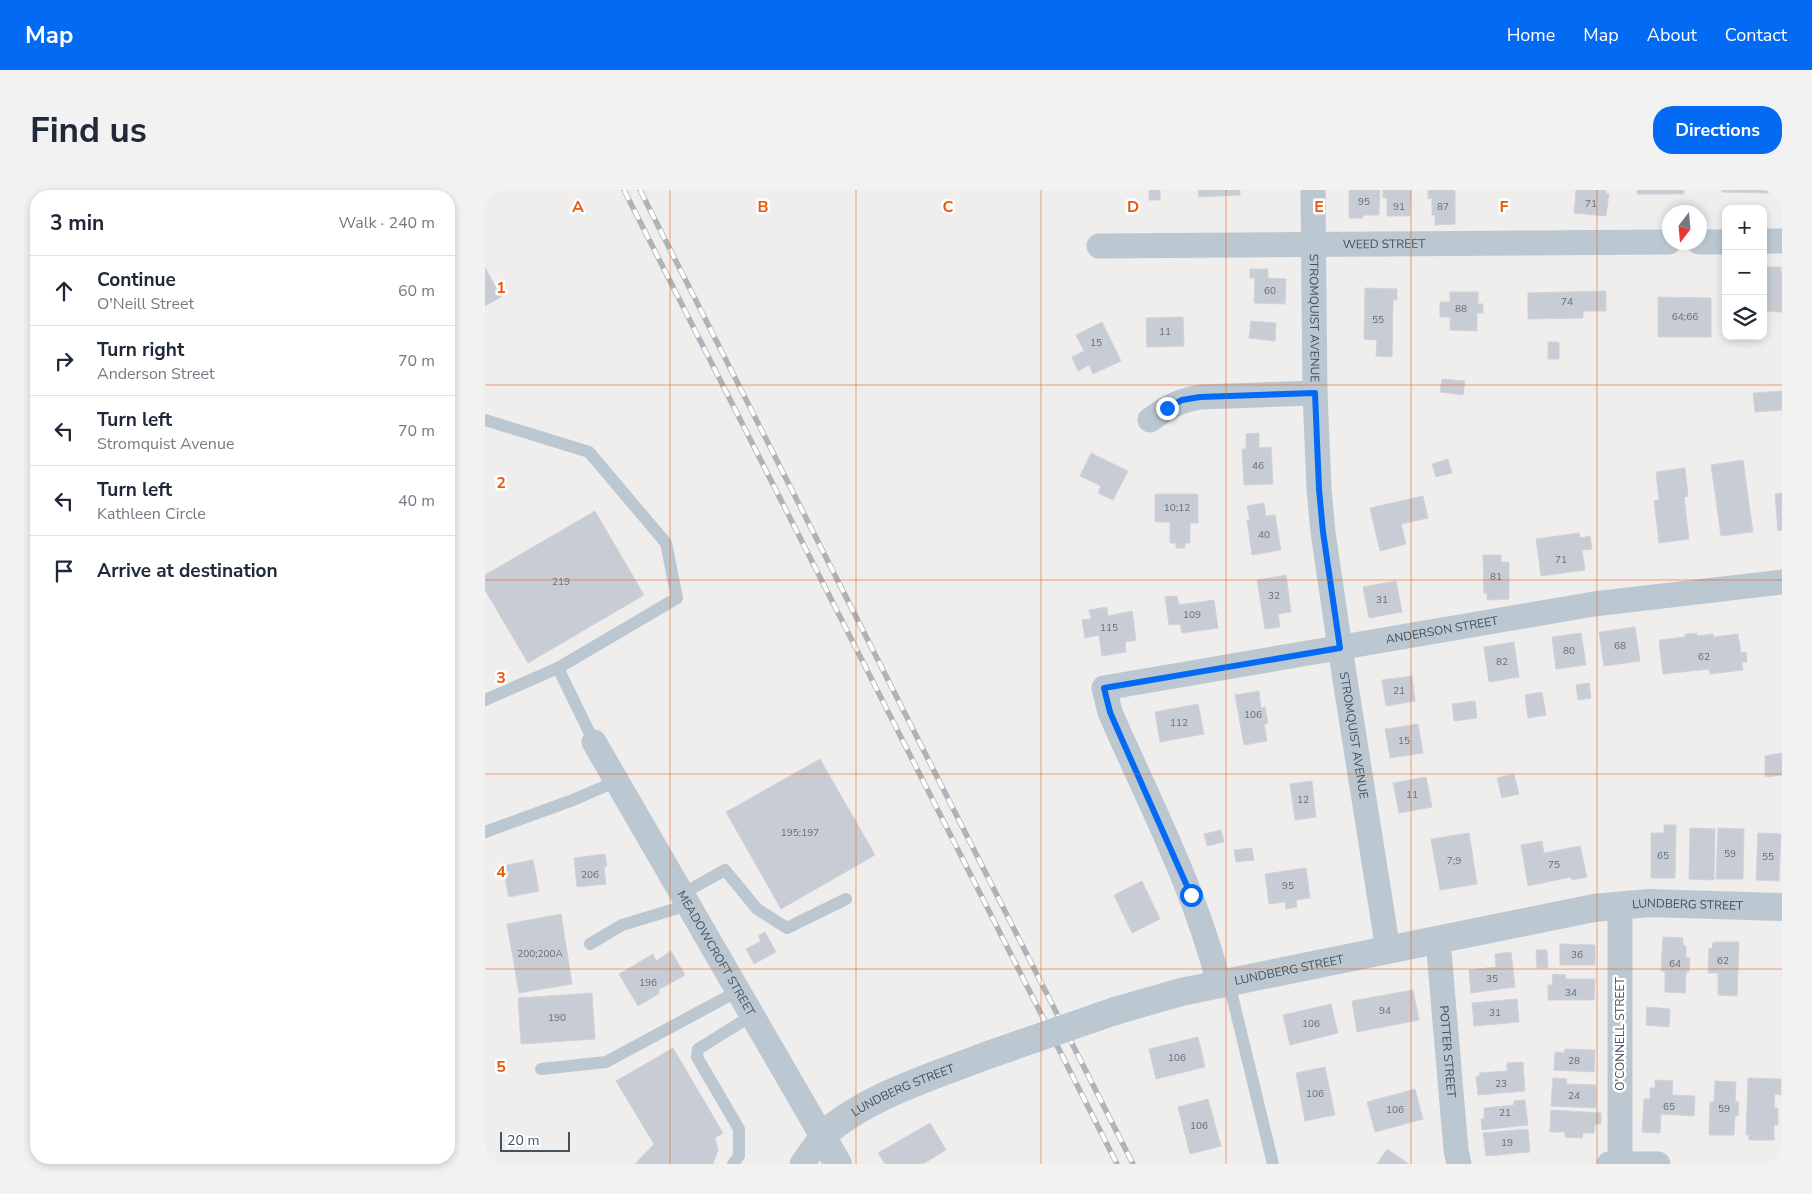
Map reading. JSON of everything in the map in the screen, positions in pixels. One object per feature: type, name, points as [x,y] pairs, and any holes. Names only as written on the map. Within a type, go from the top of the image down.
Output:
[{"type":"street","name":"STROMQUIST AVENUE","points":[[1313,190],[1315,393],[1319,489],[1323,532],[1388,950]]},
{"type":"street","points":[[1767,241],[1782,241]]},
{"type":"street","name":"WEED STREET","points":[[1099,246],[1662,242]]},
{"type":"street","points":[[1707,242],[1722,242]]},
{"type":"street","points":[[1150,420],[1182,400],[1200,397],[1315,393]]},
{"type":"street","name":"ANDERSON STREET","points":[[1224,984],[1191,895],[1110,712],[1104,688],[1593,604],[1782,582]]},
{"type":"street","name":"MEADOWCROFT STREET","points":[[594,742],[839,1164]]},
{"type":"street","name":"LUNDBERG STREET","points":[[823,1136],[851,1114],[879,1099],[988,1054],[1115,1010],[1172,994],[1585,910],[1649,903],[1782,906]]},
{"type":"street","name":"O'CONNELL STREET","points":[[1615,1164],[1620,905]]},
{"type":"street","name":"POTTER STREET","points":[[1438,940],[1456,1150],[1459,1164]]},
{"type":"street","points":[[802,1164],[823,1136]]},
{"type":"street","points":[[1615,1164],[1658,1164]]},
{"type":"lane","points":[[485,420],[589,452],[666,543],[677,598],[558,668],[485,700]]},
{"type":"lane","points":[[558,668],[594,742]]},
{"type":"lane","points":[[485,832],[617,782]]},
{"type":"lane","points":[[590,944],[622,925],[685,900],[725,870],[757,909],[787,928],[846,899]]},
{"type":"lane","points":[[1224,984],[1273,1164]]},
{"type":"lane","points":[[541,1069],[606,1062],[738,991]]},
{"type":"lane","points":[[733,1164],[739,1156],[739,1129],[697,1057],[698,1049],[753,1015]]},
{"type":"building","points":[[1149,190],[1160,190],[1160,200],[1149,200]]},
{"type":"building","points":[[1198,190],[1240,190],[1240,195],[1199,197]]},
{"type":"building","points":[[1349,190],[1380,190],[1379,215],[1363,215],[1363,218],[1349,218]]},
{"type":"building","points":[[1383,190],[1411,190],[1410,216],[1387,216],[1387,198],[1383,198]]},
{"type":"building","points":[[1428,190],[1455,190],[1455,224],[1435,225],[1435,215],[1432,215],[1432,198],[1428,199]]},
{"type":"building","points":[[1576,190],[1606,190],[1606,194],[1609,194],[1606,216],[1574,213]]},
{"type":"building","points":[[1637,190],[1684,190],[1684,194],[1637,194]]},
{"type":"building","points":[[1722,190],[1768,190],[1768,193],[1722,192]]},
{"type":"building","points":[[485,267],[501,297],[485,306]]},
{"type":"building","points":[[1767,267],[1781,267],[1782,312],[1767,311]]},
{"type":"building","points":[[1250,269],[1268,269],[1268,278],[1286,279],[1285,304],[1254,303],[1255,278],[1250,278]]},
{"type":"building","points":[[1365,288],[1397,289],[1397,300],[1393,300],[1392,357],[1376,356],[1377,340],[1364,339]]},
{"type":"building","points":[[1606,291],[1606,311],[1583,311],[1583,318],[1528,319],[1528,293]]},
{"type":"building","points":[[1450,292],[1478,292],[1478,304],[1483,304],[1483,313],[1477,313],[1477,331],[1450,330],[1450,317],[1440,317],[1440,302],[1450,302]]},
{"type":"building","points":[[1658,297],[1711,298],[1711,337],[1658,337]]},
{"type":"building","points":[[1183,317],[1184,346],[1147,347],[1146,318]]},
{"type":"building","points":[[1251,321],[1276,323],[1275,341],[1249,338]]},
{"type":"building","points":[[1102,322],[1121,361],[1093,374],[1089,365],[1078,371],[1072,357],[1084,351],[1076,335]]},
{"type":"building","points":[[1548,342],[1559,342],[1559,359],[1548,359]]},
{"type":"building","points":[[1442,379],[1465,381],[1463,395],[1440,392]]},
{"type":"building","points":[[1782,391],[1782,410],[1755,412],[1753,393]]},
{"type":"building","points":[[1259,433],[1259,448],[1271,447],[1273,484],[1244,485],[1242,449],[1246,449],[1246,434]]},
{"type":"building","points":[[1091,453],[1128,471],[1113,500],[1098,493],[1101,486],[1080,476]]},
{"type":"building","points":[[1448,459],[1452,473],[1436,477],[1432,464]]},
{"type":"building","points":[[1743,460],[1753,532],[1721,536],[1711,465]]},
{"type":"building","points":[[1685,468],[1688,496],[1684,497],[1689,539],[1659,543],[1654,501],[1659,500],[1656,472]]},
{"type":"building","points":[[1782,493],[1782,530],[1778,531],[1775,494]]},
{"type":"building","points":[[1155,494],[1198,494],[1198,523],[1190,523],[1190,543],[1185,543],[1185,548],[1176,548],[1176,543],[1170,543],[1170,522],[1155,522]]},
{"type":"building","points":[[1423,496],[1428,518],[1401,524],[1406,544],[1380,551],[1370,508]]},
{"type":"building","points":[[1264,503],[1266,516],[1275,515],[1281,550],[1252,555],[1247,520],[1250,520],[1247,506]]},
{"type":"building","points":[[595,511],[644,595],[528,663],[485,590],[485,575]]},
{"type":"building","points":[[1579,533],[1580,538],[1590,536],[1592,549],[1582,550],[1585,570],[1541,576],[1536,539]]},
{"type":"building","points":[[1483,555],[1501,555],[1501,562],[1509,562],[1509,599],[1487,600],[1487,593],[1484,593]]},
{"type":"building","points":[[1286,575],[1291,612],[1278,614],[1280,627],[1265,629],[1257,580]]},
{"type":"building","points":[[1396,581],[1402,612],[1369,618],[1363,587]]},
{"type":"building","points":[[1177,596],[1179,605],[1214,600],[1218,628],[1182,633],[1180,624],[1169,625],[1165,597]]},
{"type":"building","points":[[1107,607],[1108,616],[1132,611],[1136,640],[1125,642],[1126,652],[1102,656],[1099,635],[1085,638],[1082,620],[1091,619],[1089,610]]},
{"type":"building","points":[[1635,627],[1640,661],[1604,666],[1599,632]]},
{"type":"building","points":[[1581,633],[1586,665],[1556,669],[1552,637]]},
{"type":"building","points":[[1697,633],[1697,636],[1713,634],[1714,637],[1738,634],[1741,653],[1746,652],[1747,662],[1742,662],[1743,670],[1710,674],[1709,669],[1663,674],[1659,640],[1685,637],[1685,634]]},
{"type":"building","points":[[1514,642],[1519,677],[1489,682],[1484,647]]},
{"type":"building","points":[[1412,676],[1415,701],[1386,706],[1382,680]]},
{"type":"building","points":[[1589,683],[1591,698],[1578,700],[1576,685]]},
{"type":"building","points":[[1259,691],[1261,708],[1265,707],[1268,723],[1264,724],[1267,741],[1244,745],[1235,695]]},
{"type":"building","points":[[1542,692],[1546,715],[1528,718],[1525,695]]},
{"type":"building","points":[[1475,701],[1477,718],[1454,721],[1452,704]]},
{"type":"building","points":[[1198,704],[1204,734],[1160,742],[1155,712]]},
{"type":"building","points":[[1418,724],[1423,753],[1390,758],[1385,729]]},
{"type":"building","points":[[1782,753],[1782,775],[1765,777],[1765,756]]},
{"type":"building","points":[[820,759],[875,855],[781,909],[726,812]]},
{"type":"building","points":[[1514,774],[1519,794],[1502,798],[1497,778]]},
{"type":"building","points":[[1426,777],[1432,807],[1399,813],[1393,783]]},
{"type":"building","points":[[1312,781],[1316,817],[1295,820],[1290,784]]},
{"type":"building","points":[[1664,825],[1676,825],[1675,878],[1651,878],[1651,833],[1664,833]]},
{"type":"building","points":[[1690,828],[1715,829],[1714,880],[1689,879]]},
{"type":"building","points":[[1718,828],[1744,829],[1743,879],[1716,879]]},
{"type":"building","points":[[1221,830],[1224,842],[1207,846],[1204,834]]},
{"type":"building","points":[[1469,833],[1477,884],[1440,890],[1431,839]]},
{"type":"building","points":[[1758,833],[1781,834],[1779,881],[1756,880]]},
{"type":"building","points":[[1542,841],[1544,853],[1580,846],[1587,877],[1572,880],[1571,877],[1528,886],[1521,845]]},
{"type":"building","points":[[1252,848],[1254,860],[1236,862],[1234,850]]},
{"type":"building","points":[[605,854],[607,866],[604,866],[606,884],[577,887],[574,858]]},
{"type":"building","points":[[533,860],[539,891],[509,897],[502,866]]},
{"type":"building","points":[[1306,868],[1310,898],[1296,900],[1297,907],[1286,909],[1285,902],[1269,904],[1265,874]]},
{"type":"building","points":[[1142,881],[1160,919],[1132,933],[1114,895]]},
{"type":"building","points":[[561,914],[572,984],[519,993],[507,924]]},
{"type":"building","points":[[765,932],[776,952],[754,964],[746,949],[761,941],[758,936]]},
{"type":"building","points":[[1663,937],[1683,938],[1683,945],[1686,946],[1686,957],[1690,958],[1689,972],[1686,972],[1685,993],[1665,992],[1665,971],[1661,971]]},
{"type":"building","points":[[1713,942],[1739,942],[1737,996],[1718,995],[1718,973],[1708,973],[1709,948],[1712,949]]},
{"type":"building","points":[[1560,944],[1595,945],[1595,965],[1560,965]]},
{"type":"building","points":[[1536,950],[1547,950],[1548,968],[1537,968]]},
{"type":"building","points":[[671,951],[685,975],[658,990],[660,993],[638,1006],[619,974],[653,954],[656,961]]},
{"type":"building","points":[[1511,952],[1515,987],[1471,993],[1469,970],[1496,967],[1495,954]]},
{"type":"building","points":[[1553,974],[1566,975],[1565,979],[1595,979],[1594,1000],[1548,1000],[1548,985],[1552,985]]},
{"type":"building","points":[[1413,990],[1419,1020],[1357,1032],[1352,1001]]},
{"type":"building","points":[[592,993],[595,1039],[521,1044],[518,998]]},
{"type":"building","points":[[1517,999],[1519,1022],[1474,1026],[1472,1003]]},
{"type":"building","points":[[1331,1004],[1338,1033],[1290,1045],[1283,1015]]},
{"type":"building","points":[[1647,1007],[1670,1009],[1669,1027],[1646,1025]]},
{"type":"building","points":[[1198,1037],[1205,1067],[1156,1079],[1149,1049]]},
{"type":"building","points":[[673,1048],[723,1133],[715,1138],[718,1150],[713,1164],[635,1164],[654,1144],[616,1081]]},
{"type":"building","points":[[1565,1049],[1595,1050],[1594,1072],[1554,1070],[1555,1052],[1564,1053]]},
{"type":"building","points":[[1523,1062],[1525,1091],[1478,1095],[1476,1077],[1480,1076],[1479,1073],[1507,1071],[1507,1063]]},
{"type":"building","points":[[1325,1067],[1335,1115],[1305,1121],[1296,1073]]},
{"type":"building","points":[[1553,1078],[1567,1079],[1566,1084],[1596,1085],[1596,1108],[1551,1106]]},
{"type":"building","points":[[1748,1078],[1781,1079],[1781,1095],[1775,1094],[1774,1108],[1778,1108],[1778,1125],[1774,1125],[1774,1140],[1749,1140],[1749,1135],[1746,1135]]},
{"type":"building","points":[[1655,1080],[1673,1081],[1672,1095],[1695,1096],[1694,1116],[1661,1114],[1660,1133],[1642,1132],[1644,1099],[1650,1099],[1650,1088],[1655,1088]]},
{"type":"building","points":[[1715,1081],[1736,1082],[1735,1102],[1739,1102],[1738,1116],[1735,1116],[1734,1135],[1709,1135],[1710,1102],[1714,1102]]},
{"type":"building","points":[[1415,1089],[1423,1119],[1375,1132],[1367,1102]]},
{"type":"building","points":[[1208,1099],[1221,1146],[1190,1154],[1178,1107]]},
{"type":"building","points":[[1525,1100],[1528,1125],[1482,1130],[1481,1119],[1484,1119],[1484,1108],[1514,1105],[1514,1101]]},
{"type":"building","points":[[1551,1110],[1601,1113],[1601,1124],[1595,1124],[1594,1133],[1583,1133],[1582,1138],[1565,1137],[1565,1132],[1550,1132]]},
{"type":"building","points":[[930,1123],[946,1150],[923,1164],[885,1164],[878,1153]]},
{"type":"building","points":[[1528,1129],[1530,1152],[1486,1156],[1483,1133]]},
{"type":"building","points":[[1387,1149],[1409,1164],[1377,1164]]},
{"type":"railway","points":[[624,190],[1117,1164]]},
{"type":"railway","points":[[640,190],[1133,1164]]},
{"type":"route","points":[[1167,408],[1182,400],[1200,397],[1315,393],[1319,489],[1323,532],[1340,648],[1104,688],[1110,712],[1191,895]]}]
